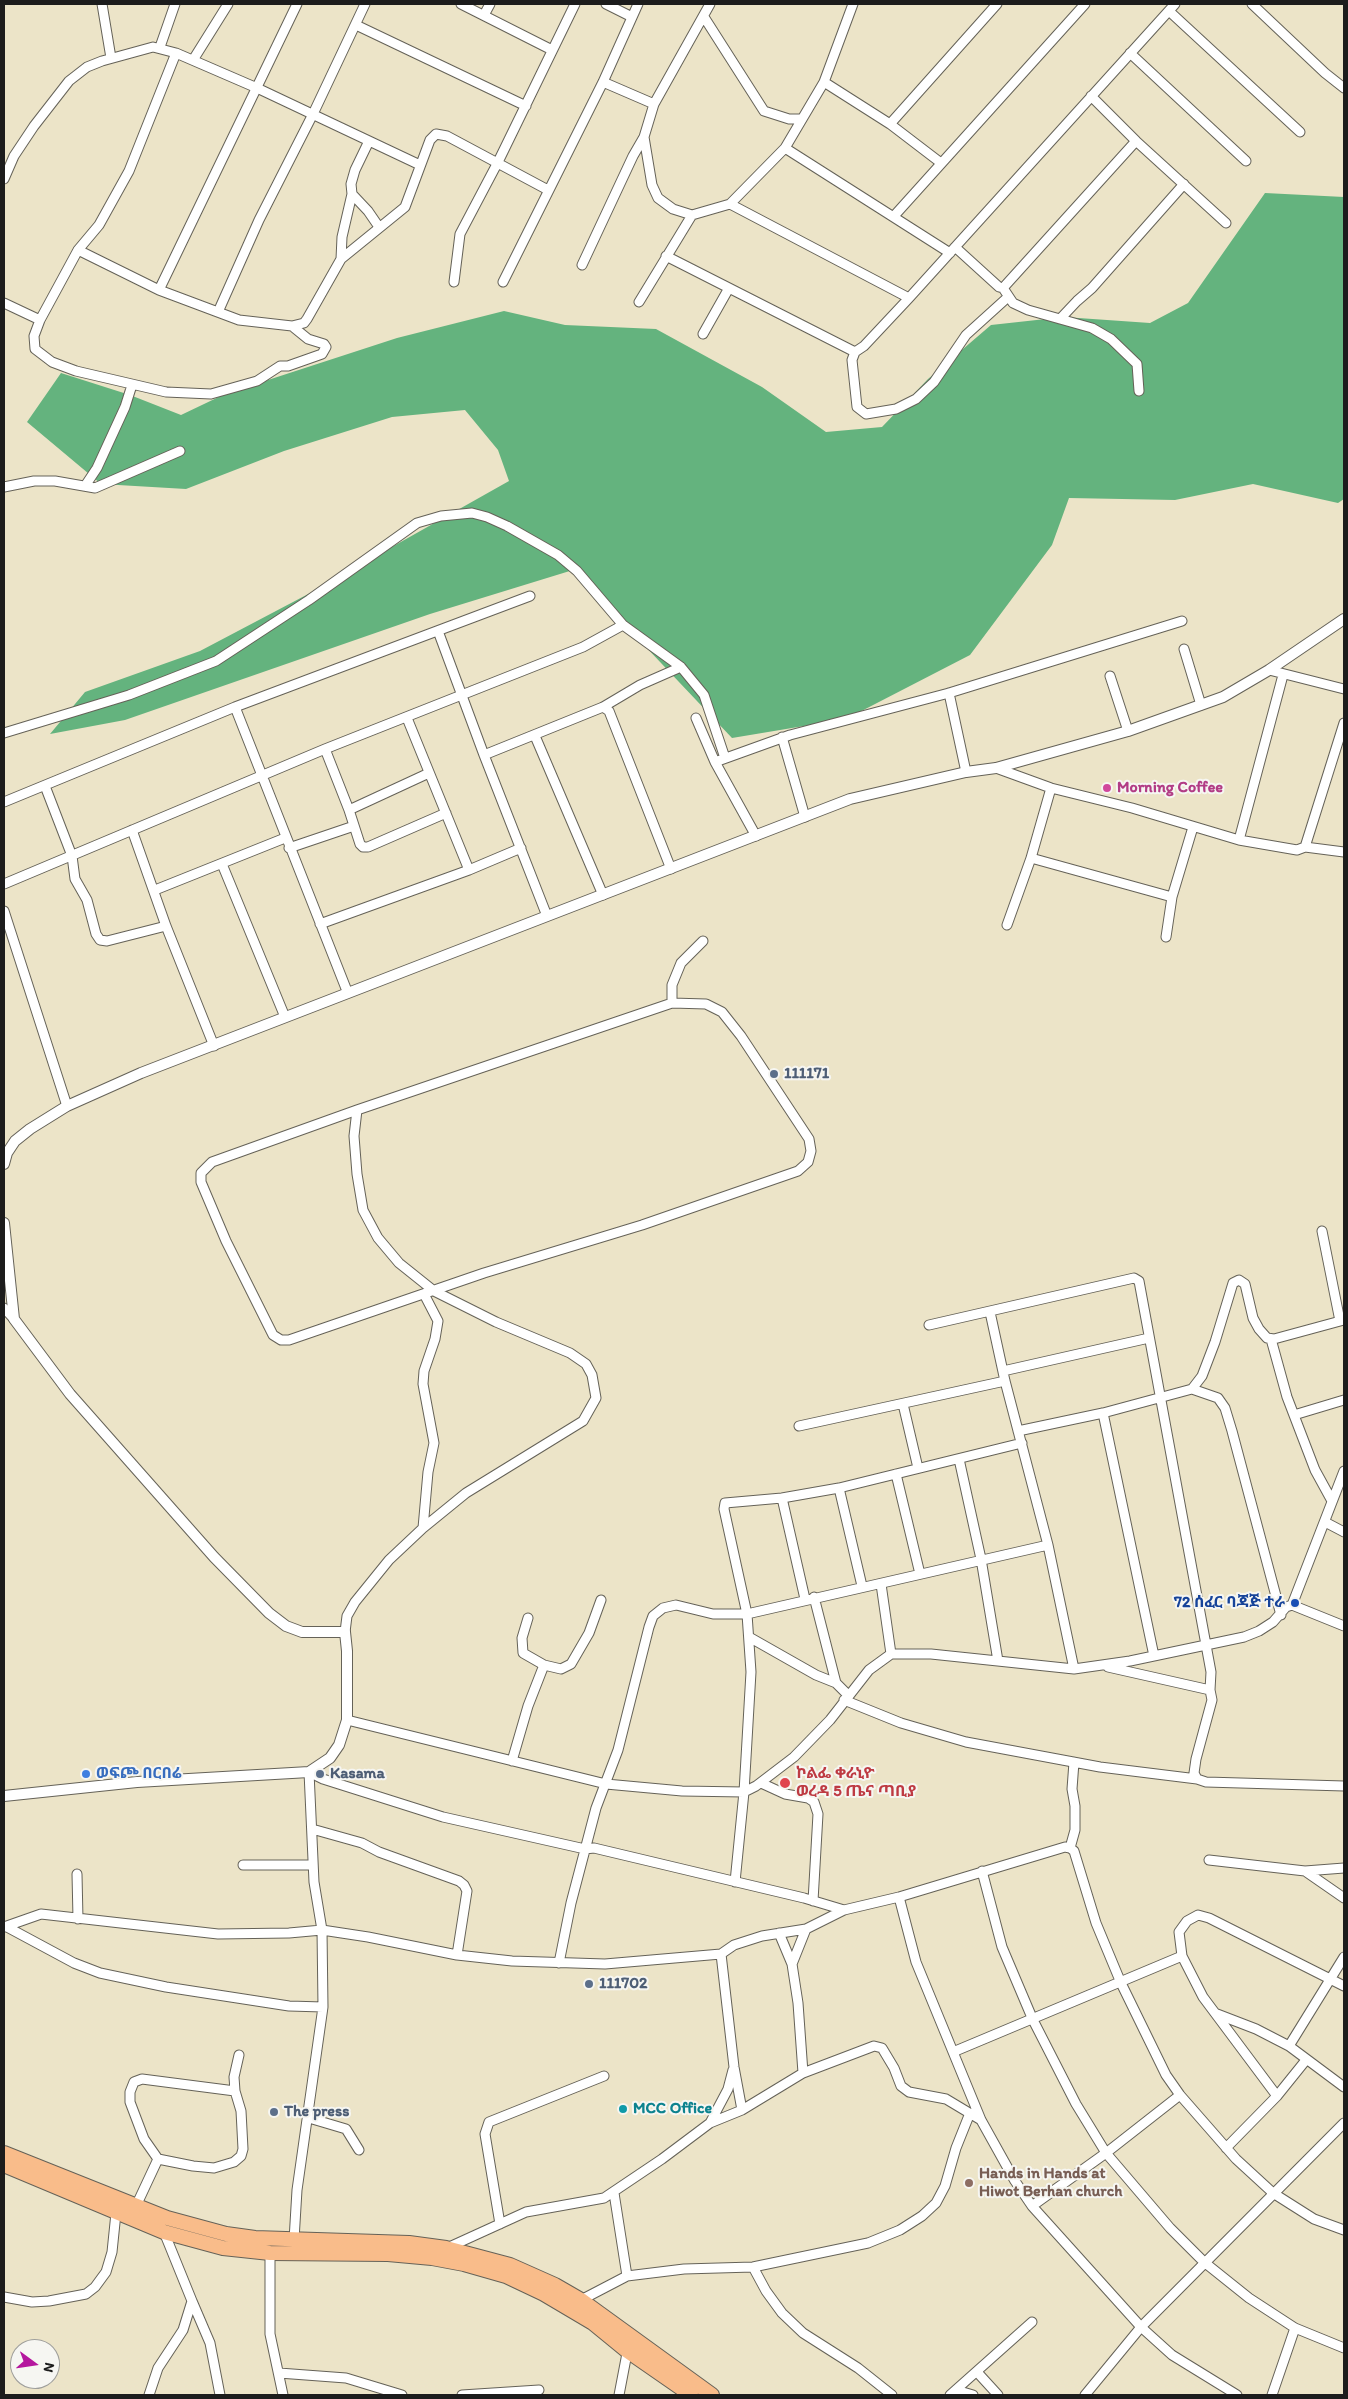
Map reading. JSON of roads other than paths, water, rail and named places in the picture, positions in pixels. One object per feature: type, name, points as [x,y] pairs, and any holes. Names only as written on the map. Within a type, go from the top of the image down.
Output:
[{"type":"main road","points":[[4,2153],[167,2218],[226,2234],[294,2240],[409,2243],[446,2248],[510,2265],[555,2285],[581,2300],[630,2345],[691,2395]]},
{"type":"main road","points":[[4,2165],[164,2232],[223,2248],[270,2253],[388,2254],[432,2258],[464,2264],[506,2276],[544,2294],[712,2395]]},
{"type":"street","points":[[102,4],[111,58]]},
{"type":"street","points":[[160,47],[175,4]]},
{"type":"street","points":[[193,60],[228,4]]},
{"type":"street","points":[[159,290],[297,4]]},
{"type":"street","points":[[218,312],[259,220],[313,114],[365,4]]},
{"type":"street","points":[[461,4],[552,50]]},
{"type":"street","points":[[484,15],[490,4]]},
{"type":"street","points":[[454,282],[460,234],[526,106],[574,4]]},
{"type":"street","points":[[606,4],[632,17]]},
{"type":"street","points":[[503,282],[603,82],[638,4]]},
{"type":"street","points":[[582,265],[633,156],[644,137],[654,104],[710,4]]},
{"type":"street","points":[[644,137],[652,185],[658,198],[673,209],[692,216],[730,204],[785,148],[824,82],[853,4]]},
{"type":"street","points":[[890,124],[998,4]]},
{"type":"street","points":[[894,216],[1085,4]]},
{"type":"street","points":[[1252,4],[1325,73],[1344,88]]},
{"type":"street","points":[[1008,297],[966,335],[934,382],[916,399],[896,409],[866,414],[857,407],[852,360],[855,352],[864,346],[909,298],[1172,7],[1300,132]]},
{"type":"street","points":[[704,17],[764,111],[789,119],[802,119]]},
{"type":"street","points":[[356,25],[526,106]]},
{"type":"street","points":[[4,179],[19,148],[69,82],[87,67],[111,58],[160,47],[257,88],[420,165]]},
{"type":"street","points":[[176,53],[121,186],[99,225],[78,250],[40,320],[33,344],[39,354],[52,362],[76,371],[166,392],[211,394],[257,381],[280,366],[288,366],[322,354],[326,347],[324,344],[308,339],[292,326]]},
{"type":"street","points":[[1130,53],[1246,161]]},
{"type":"street","points":[[603,82],[654,104]]},
{"type":"street","points":[[824,82],[890,124],[941,163]]},
{"type":"street","points":[[1091,96],[1136,142],[1226,223]]},
{"type":"street","points":[[78,250],[159,290],[239,320],[292,326],[304,323],[307,319],[340,259],[405,207],[430,140],[436,134],[441,134],[498,162],[548,190]]},
{"type":"street","points":[[340,259],[342,237],[352,194],[355,170],[369,141]]},
{"type":"street","points":[[1003,288],[1136,142]]},
{"type":"street","points":[[785,148],[894,216],[953,250],[999,287],[1003,288],[1013,303],[1028,310],[1092,328],[1111,339],[1137,364],[1139,391]]},
{"type":"street","points":[[1060,319],[1092,288],[1184,184]]},
{"type":"street","points":[[352,194],[368,211],[379,227]]},
{"type":"street","points":[[730,204],[909,298]]},
{"type":"street","points":[[639,302],[692,216]]},
{"type":"street","points":[[666,256],[855,352]]},
{"type":"street","points":[[703,334],[728,288]]},
{"type":"street","points":[[4,303],[40,320]]},
{"type":"street","points":[[85,486],[97,468],[125,407],[132,384]]},
{"type":"street","points":[[4,487],[34,481],[95,488],[180,451]]},
{"type":"street","points":[[4,733],[25,725],[129,695],[216,661],[309,600],[417,523],[441,516],[472,513],[486,517],[558,555],[577,571],[623,625],[681,667],[704,695],[725,758]]},
{"type":"street","points":[[4,802],[235,708],[530,596]]},
{"type":"street","points":[[4,1164],[5,1150],[30,1129],[67,1106],[141,1073],[214,1046],[347,991],[671,869],[850,799],[966,772],[996,768],[1128,731],[1223,697],[1269,670],[1344,619]]},
{"type":"street","points":[[715,762],[782,738],[949,693],[1182,621]]},
{"type":"street","points":[[4,884],[325,749],[583,647],[623,625]]},
{"type":"street","points":[[438,632],[547,916]]},
{"type":"street","points":[[1184,649],[1201,705]]},
{"type":"street","points":[[484,755],[603,707],[640,685],[681,667]]},
{"type":"street","points":[[1269,670],[1344,689]]},
{"type":"street","points":[[1239,840],[1283,675]]},
{"type":"street","points":[[1110,676],[1128,731]]},
{"type":"street","points":[[949,693],[966,772]]},
{"type":"street","points":[[603,707],[609,711],[671,869]]},
{"type":"street","points":[[235,708],[284,838],[347,991]]},
{"type":"street","points":[[406,718],[468,870]]},
{"type":"street","points":[[696,718],[715,762],[756,836]]},
{"type":"street","points":[[1305,847],[1343,729]]},
{"type":"street","points":[[535,736],[603,894]]},
{"type":"street","points":[[782,738],[806,817]]},
{"type":"street","points":[[325,749],[360,844],[365,847],[446,813]]},
{"type":"street","points":[[996,768],[1051,788],[1132,808],[1239,840],[1297,850],[1305,847],[1344,852]]},
{"type":"street","points":[[349,810],[429,773]]},
{"type":"street","points":[[45,786],[72,856],[75,879],[87,900],[96,934],[100,940],[107,941],[166,926]]},
{"type":"street","points":[[1007,924],[1032,858],[1051,788]]},
{"type":"street","points":[[289,848],[354,826]]},
{"type":"street","points":[[1166,937],[1172,897],[1193,827]]},
{"type":"street","points":[[132,830],[155,890],[166,926],[214,1046]]},
{"type":"street","points":[[155,890],[284,838]]},
{"type":"street","points":[[320,924],[468,870],[521,848]]},
{"type":"street","points":[[1032,858],[1172,897]]},
{"type":"street","points":[[222,864],[285,1017]]},
{"type":"street","points":[[4,912],[67,1106]]},
{"type":"street","points":[[672,1003],[672,985],[681,963],[703,941]]},
{"type":"street","points":[[672,1003],[706,1004],[722,1012],[741,1036],[809,1139],[811,1152],[808,1162],[798,1171],[778,1180],[642,1225],[484,1272],[289,1340],[281,1340],[273,1335],[239,1267],[202,1182],[201,1173],[212,1162],[357,1110],[672,1003]]},
{"type":"street","points":[[309,1772],[330,1758],[340,1745],[347,1720],[347,1651],[345,1632],[348,1616],[354,1602],[389,1560],[423,1528],[466,1493],[582,1421],[596,1398],[592,1375],[586,1364],[570,1352],[496,1322],[434,1291],[399,1263],[378,1238],[363,1210],[354,1136],[357,1110]]},
{"type":"street","points":[[4,1224],[14,1319]]},
{"type":"street","points":[[1192,1389],[1202,1376],[1216,1342],[1233,1283],[1239,1280],[1245,1284],[1254,1318],[1259,1329],[1267,1338],[1271,1339],[1342,1320],[1322,1231]]},
{"type":"street","points":[[929,1325],[1134,1278],[1139,1281],[1211,1672],[1210,1690],[1212,1700],[1210,1715],[1194,1772],[1197,1779]]},
{"type":"street","points":[[423,1528],[428,1472],[434,1443],[423,1384],[424,1371],[435,1339],[438,1321],[424,1294]]},
{"type":"street","points":[[4,1308],[70,1394],[134,1468],[214,1557],[269,1613],[286,1626],[302,1632],[345,1632]]},
{"type":"street","points":[[990,1312],[1005,1381],[1048,1545],[1074,1669]]},
{"type":"street","points":[[1003,1371],[1149,1338]]},
{"type":"street","points":[[1271,1339],[1294,1415],[1315,1470],[1332,1501]]},
{"type":"street","points":[[799,1426],[1005,1381]]},
{"type":"street","points":[[1018,1431],[1103,1413],[1192,1389],[1218,1398],[1225,1408],[1281,1615]]},
{"type":"street","points":[[1294,1415],[1344,1400]]},
{"type":"street","points":[[903,1404],[918,1468]]},
{"type":"street","points":[[1103,1413],[1154,1656]]},
{"type":"street","points":[[735,1882],[744,1792],[751,1672],[747,1614],[724,1509],[725,1503],[782,1498],[839,1488],[1022,1443]]},
{"type":"street","points":[[959,1459],[981,1559],[998,1661]]},
{"type":"street","points":[[347,1720],[606,1784],[682,1791],[744,1792],[761,1783],[783,1767],[830,1720],[869,1670],[891,1654],[931,1654],[1074,1669],[1101,1666],[1244,1637],[1273,1622],[1286,1607],[1292,1604],[1344,1471]]},
{"type":"street","points":[[896,1474],[920,1574]]},
{"type":"street","points":[[839,1488],[862,1586]]},
{"type":"street","points":[[782,1498],[836,1684],[846,1698],[902,1723],[966,1742],[1074,1762],[1197,1779],[1206,1782],[1344,1786]]},
{"type":"street","points":[[1325,1522],[1344,1532]]},
{"type":"street","points":[[559,1964],[571,1902],[596,1808],[618,1750],[648,1627],[653,1616],[663,1608],[676,1605],[713,1614],[747,1614],[862,1586],[881,1584],[981,1559],[1048,1545]]},
{"type":"street","points":[[881,1584],[891,1654]]},
{"type":"street","points":[[528,1618],[522,1638],[522,1652],[544,1665],[561,1669],[571,1664],[589,1633],[601,1600]]},
{"type":"street","points":[[1292,1604],[1344,1626]]},
{"type":"street","points":[[749,1638],[836,1684]]},
{"type":"street","points":[[512,1761],[528,1706],[544,1665]]},
{"type":"street","points":[[1101,1666],[1210,1690]]},
{"type":"street","points":[[1070,1848],[1075,1830],[1075,1806],[1072,1790],[1074,1762]]},
{"type":"street","points":[[294,2240],[297,2190],[309,2118],[323,2007],[322,1930],[313,1865],[309,1772]]},
{"type":"street","points":[[4,1796],[137,1782],[309,1772],[323,1779],[443,1817],[585,1849],[594,1848],[813,1900],[844,1910]]},
{"type":"street","points":[[761,1783],[785,1794],[808,1798],[814,1802],[818,1814],[813,1900]]},
{"type":"street","points":[[312,1829],[362,1843],[379,1852],[459,1880],[467,1891],[456,1955]]},
{"type":"street","points":[[5,1927],[41,1914],[218,1934],[289,1933],[322,1930],[368,1937],[456,1955],[559,1964],[605,1964],[721,1954],[734,1945],[762,1936],[806,1929],[844,1910],[899,1897],[1065,1847],[1070,1848],[1074,1851],[1096,1923],[1121,1983],[1166,2075],[1180,2095],[1226,2148],[1273,2193],[1314,2219],[1344,2230]]},
{"type":"street","points":[[1209,1860],[1305,1871],[1344,1868]]},
{"type":"street","points":[[243,1865],[313,1865]]},
{"type":"street","points":[[982,1871],[1002,1947],[1033,2020],[1076,2104],[1106,2153],[1170,2228],[1204,2262],[1249,2298],[1295,2328],[1344,2348]]},
{"type":"street","points":[[1305,1871],[1344,1898]]},
{"type":"street","points":[[76,1874],[78,1919]]},
{"type":"street","points":[[899,1897],[916,1962],[982,2120],[1015,2181],[1032,2206],[1142,2327],[1172,2355],[1237,2395]]},
{"type":"street","points":[[1277,2096],[1203,1997],[1182,1956],[1179,1932],[1187,1921],[1198,1915],[1209,1918],[1344,1986]]},
{"type":"street","points":[[5,1927],[74,1963],[100,1973],[166,1987],[289,2006],[323,2007]]},
{"type":"street","points":[[792,1964],[806,1929]]},
{"type":"street","points":[[779,1933],[792,1964],[798,2003],[803,2073]]},
{"type":"street","points":[[721,1954],[734,2067],[742,2110]]},
{"type":"street","points":[[953,2052],[1182,1956]]},
{"type":"street","points":[[1289,2046],[1344,1957]]},
{"type":"street","points":[[1216,2014],[1256,2029],[1289,2046],[1344,2087]]},
{"type":"street","points":[[446,2248],[526,2212],[604,2198],[614,2193],[710,2123],[742,2110],[803,2073],[874,2046],[882,2048],[894,2068],[901,2086],[909,2092],[946,2099],[982,2120]]},
{"type":"street","points":[[235,2092],[142,2079],[134,2082],[130,2092],[130,2102],[144,2139],[158,2159],[214,2168],[234,2162],[240,2156],[243,2149],[241,2111],[235,2092],[234,2077],[239,2055]]},
{"type":"street","points":[[1226,2148],[1277,2096],[1306,2060]]},
{"type":"street","points":[[710,2123],[728,2089],[734,2067]]},
{"type":"street","points":[[500,2224],[485,2134],[489,2122],[604,2076]]},
{"type":"street","points":[[1032,2206],[1106,2153],[1180,2095]]},
{"type":"street","points":[[581,2300],[627,2276],[684,2269],[753,2267],[868,2242],[900,2230],[922,2216],[936,2203],[945,2186],[970,2113]]},
{"type":"street","points":[[309,2118],[346,2130],[359,2150]]},
{"type":"street","points":[[1085,2395],[1142,2327],[1204,2262],[1344,2123]]},
{"type":"street","points":[[136,2206],[158,2159]]},
{"type":"street","points":[[614,2193],[627,2276]]},
{"type":"street","points":[[4,2297],[32,2302],[49,2301],[86,2294],[96,2287],[106,2272],[112,2252],[116,2213]]},
{"type":"street","points":[[164,2232],[210,2343],[220,2395]]},
{"type":"street","points":[[270,2253],[270,2334],[283,2395]]},
{"type":"street","points":[[753,2267],[766,2291],[782,2313],[803,2333],[858,2368],[892,2395]]},
{"type":"street","points":[[149,2395],[158,2368],[183,2330],[192,2301]]},
{"type":"street","points":[[953,2393],[1032,2322]]},
{"type":"street","points":[[1272,2395],[1295,2328]]},
{"type":"street","points":[[619,2395],[630,2345]]},
{"type":"street","points":[[977,2372],[998,2395]]},
{"type":"street","points":[[279,2373],[346,2378],[402,2395]]},
{"type":"street","points":[[462,2395],[539,2390]]},
{"type":"street","points":[[953,2393],[973,2395]]},
{"type":"place","name":"Morning Coffee","points":[[1107,788]]},
{"type":"place","name":"111171","points":[[774,1074]]},
{"type":"place","name":"72 ሰፈር ባጃጅ ተራ","points":[[1295,1603]]},
{"type":"place","name":"ወፍጮ በርበሬ","points":[[86,1774]]},
{"type":"place","name":"Kasama","points":[[320,1774]]},
{"type":"place","name":"ኮልፌ ቀራኒዮ ወረዳ 5 ጤና ጣቢያ","points":[[785,1783]]},
{"type":"place","name":"111702","points":[[589,1984]]},
{"type":"place","name":"MCC Office","points":[[623,2109]]},
{"type":"place","name":"The press","points":[[274,2112]]},
{"type":"place","name":"Hands in Hands at Hiwot Berhan church","points":[[969,2183]]}]
